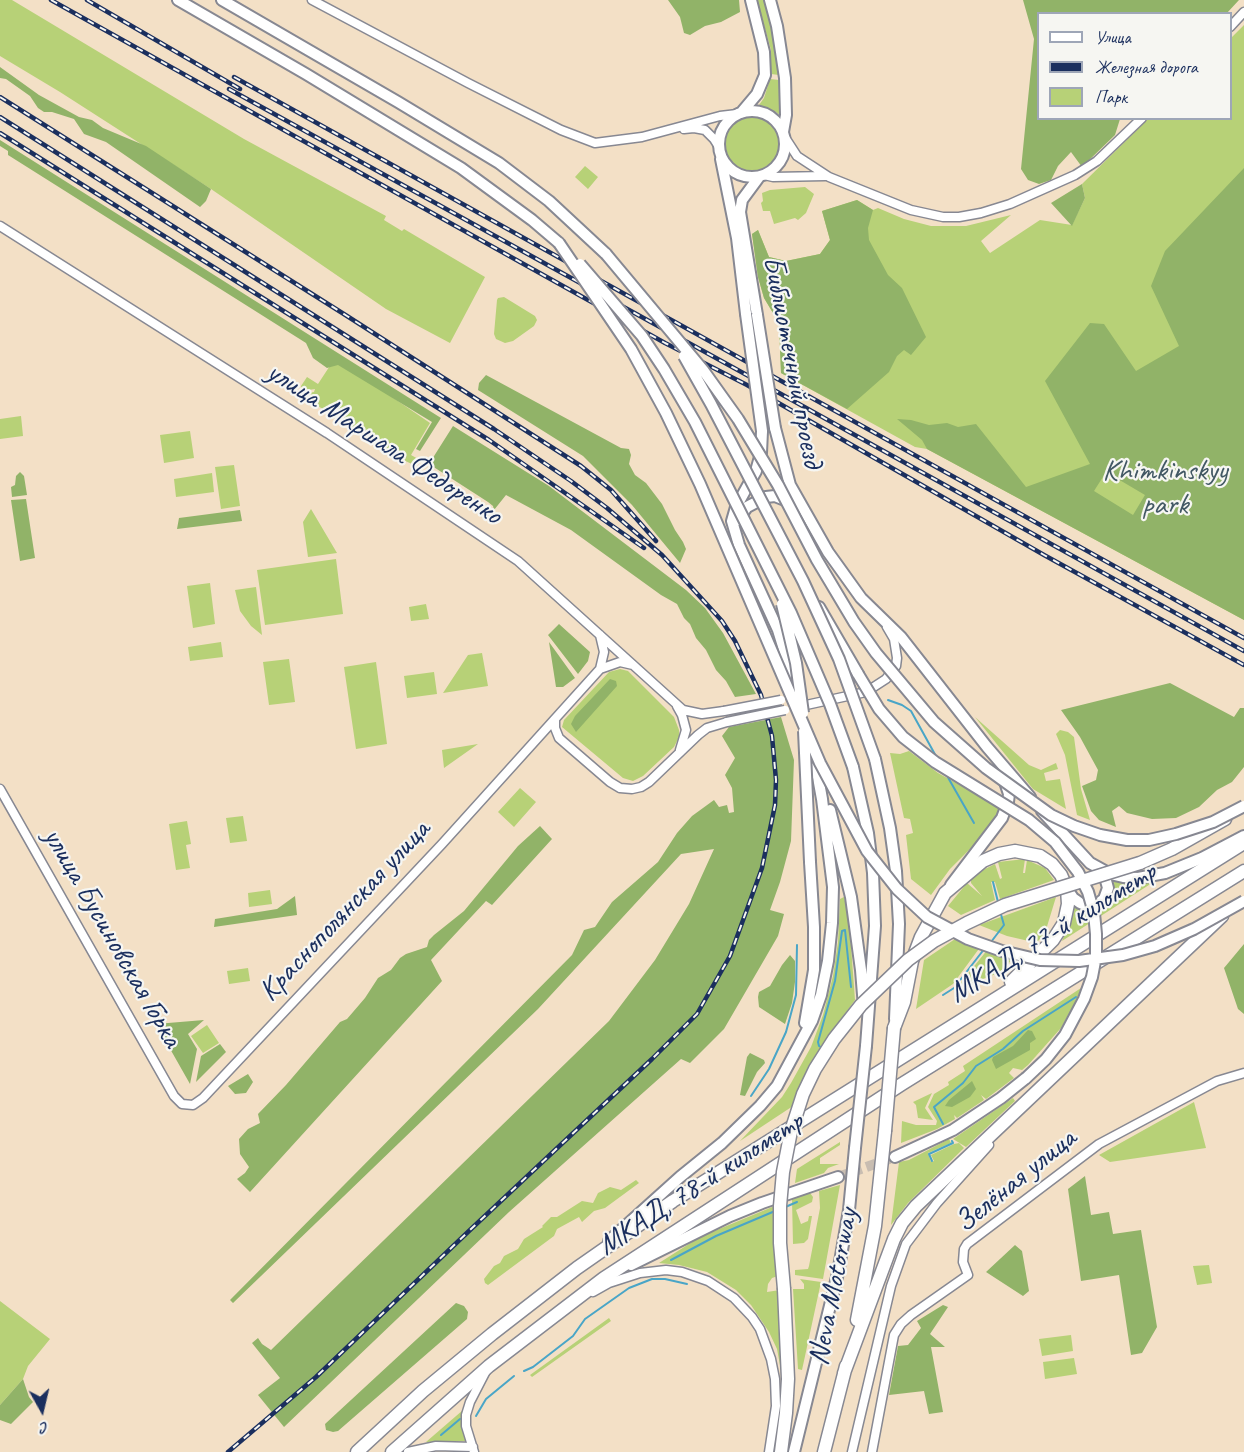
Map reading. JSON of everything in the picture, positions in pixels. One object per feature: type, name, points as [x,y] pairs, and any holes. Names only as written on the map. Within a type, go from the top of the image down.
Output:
[{"type":"highway","points":[[781,1452],[788,1379],[780,1243],[783,1172],[791,1131],[803,1094],[815,1069],[848,1022],[882,982],[908,960],[925,947],[967,923],[1005,906],[1140,863],[1210,829],[1244,807]]},
{"type":"highway","name":"МКАД, 77-й километр","points":[[889,1065],[1244,843]]},
{"type":"highway","points":[[945,893],[983,861],[999,854],[1015,851],[1040,856],[1052,864],[1067,888],[1068,904],[1064,923],[1053,940],[1022,973],[973,1013]]},
{"type":"highway","name":"МКАД, 77-й километр","points":[[1058,987],[1244,871]]},
{"type":"highway","name":"Neva Motorway","points":[[824,1452],[866,1281],[875,1226],[894,1028],[904,1002],[912,961],[921,937],[945,893]]},
{"type":"highway","points":[[844,1373],[886,1259],[902,1223],[916,1206],[1244,896]]},
{"type":"highway","name":"МКАД, 78-й километр","points":[[392,1452],[489,1366],[604,1278],[793,1153],[1058,987]]},
{"type":"highway","name":"МКАД, 78-й километр","points":[[357,1452],[440,1377],[492,1334],[596,1255],[673,1202],[889,1065]]},
{"type":"main road","points":[[178,0],[461,168],[532,220],[559,243],[609,296],[642,336],[664,369],[694,422],[791,613],[826,694],[853,767],[868,833],[873,873],[875,926],[866,1046]]},
{"type":"main road","points":[[222,0],[500,163],[549,201],[606,254],[703,370],[738,419],[778,485],[817,560],[854,622],[876,653],[934,722],[986,768],[1059,819],[1100,835],[1127,840],[1149,840],[1176,834],[1213,822],[1244,807]]},
{"type":"main road","points":[[752,0],[764,52],[765,75],[757,94],[739,114],[729,120],[719,137],[719,150],[728,168],[751,178],[761,176],[780,163],[785,150],[785,78],[777,26],[770,0]]},
{"type":"main road","points":[[739,114],[758,111],[766,114],[774,119],[784,134]]},
{"type":"main road","name":"Библиотечный проезд","points":[[719,150],[775,428],[790,485],[815,531],[861,598],[901,637],[987,747]]},
{"type":"main road","name":"Библиотечный проезд","points":[[761,176],[742,200],[740,212],[762,431],[761,453],[756,471],[733,514],[732,521],[735,535],[778,630],[794,680],[818,774]]},
{"type":"main road","points":[[559,243],[631,349],[666,413],[700,484],[820,763],[867,852],[897,889],[927,917],[968,939],[1002,951],[1040,960],[1069,961],[1123,955],[1155,946],[1194,929],[1244,901]]},
{"type":"main road","points":[[672,335],[711,404],[803,581],[839,659],[875,759],[890,828],[896,871],[899,924],[894,1028]]},
{"type":"main road","points":[[735,535],[737,522],[747,507],[756,501],[775,496],[792,503],[815,531]]},
{"type":"main road","points":[[772,573],[788,626],[802,708],[814,927],[814,970],[801,1041]]},
{"type":"main road","points":[[803,581],[858,675],[889,722],[903,737],[935,762],[1029,820],[1055,842],[1078,872],[1088,892],[1094,913],[1096,933],[1092,977],[1080,1008],[1065,1035],[1046,1059],[1001,1098],[953,1130],[895,1156]]},
{"type":"main road","points":[[987,747],[1082,856],[1098,868],[1105,877],[1108,888],[1104,899],[1087,906],[1073,898],[1067,888]]},
{"type":"main road","points":[[945,893],[988,839],[1002,818],[1008,802],[1007,785],[987,747]]},
{"type":"main road","points":[[818,774],[827,799],[851,897],[861,970],[866,1046]]},
{"type":"main road","points":[[596,1255],[627,1223],[722,1143],[760,1107],[777,1086],[812,1021],[821,995],[828,961],[833,887],[818,774]]},
{"type":"main road","points":[[1098,868],[1123,877],[1150,876],[1202,858],[1244,836]]},
{"type":"main road","name":"Neva Motorway","points":[[794,1452],[838,1273],[849,1210],[866,1046]]},
{"type":"main road","points":[[604,1278],[730,1216],[838,1177]]},
{"type":"street","points":[[312,0],[468,83],[581,139],[595,143],[739,114]]},
{"type":"street","points":[[1232,25],[1244,12]]},
{"type":"street","points":[[784,134],[797,156],[829,177],[889,202],[943,217],[972,215],[1029,197],[1075,175],[1097,161],[1140,120]]},
{"type":"street","points":[[668,130],[702,129],[710,134],[719,150]]},
{"type":"street","points":[[761,176],[816,175],[829,177]]},
{"type":"street","name":"улица Маршала Федоренко","points":[[0,226],[327,434],[518,561],[674,704],[692,714],[724,711],[781,700],[791,692],[794,680]]},
{"type":"street","points":[[534,744],[544,736],[552,735],[559,738],[620,788],[640,787],[649,782],[707,728],[866,692],[876,687],[892,673],[896,666],[897,648],[881,617]]},
{"type":"street","points":[[600,635],[604,652],[600,669]]},
{"type":"street","points":[[600,669],[620,662],[633,665]]},
{"type":"street","name":"Краснополянская улица","points":[[186,1106],[202,1098],[534,744],[600,669]]},
{"type":"street","points":[[674,704],[682,716],[686,730],[684,742],[677,755]]},
{"type":"street","points":[[556,717],[554,725],[559,738]]},
{"type":"street","name":"улица Бусиновская Горка","points":[[0,789],[174,1096],[186,1106]]},
{"type":"street","name":"Зелёная улица","points":[[872,1452],[894,1335],[911,1315],[968,1275],[963,1255],[967,1244],[1099,1144],[1217,1081],[1244,1072]]},
{"type":"street","points":[[852,1452],[891,1286],[906,1244],[963,1172],[1047,1084]]},
{"type":"street","points":[[566,1306],[609,1283],[653,1271],[682,1272],[723,1289],[752,1317],[765,1341],[771,1359],[775,1379],[776,1406],[769,1452]]},
{"type":"street","points":[[408,1452],[436,1446],[474,1450],[466,1426],[467,1409],[489,1366]]},
{"type":"green space","points":[[0,0],[12,0],[244,139],[386,216],[384,220],[402,231],[404,229],[485,277],[450,343],[386,309],[211,189],[0,56]]},
{"type":"green space","points":[[668,0],[739,0],[740,12],[721,22],[705,26],[690,35],[684,33],[680,17]]},
{"type":"green space","points":[[757,0],[765,0],[776,44],[779,75],[771,74],[771,50]]},
{"type":"green space","points":[[1023,0],[1239,0],[1228,12],[1037,12],[1037,120],[1120,120],[1115,135],[1082,167],[1071,152],[1058,166],[1051,180],[1039,184],[1028,180],[1021,169],[1034,39]]},
{"type":"green space","points":[[1244,25],[1244,620],[927,449],[915,447],[781,373],[779,323],[764,298],[758,277],[752,234],[758,230],[769,257],[786,261],[820,254],[830,240],[822,211],[857,200],[873,210],[878,208],[904,219],[931,226],[966,226],[1011,215],[981,241],[990,253],[1040,220],[1072,225],[1085,198],[1082,184],[1147,120],[1232,120],[1232,37]]},
{"type":"green space","points":[[0,67],[39,95],[79,117],[92,120],[103,128],[146,146],[211,189],[206,201],[200,207],[106,142],[84,134],[74,119],[52,112],[44,112],[38,108],[30,96],[6,79],[0,78]]},
{"type":"green space","points":[[770,79],[779,80],[781,116],[759,105],[764,98]]},
{"type":"green space","points":[[752,117],[762,119],[771,125],[777,134],[779,144],[777,154],[771,163],[762,169],[752,171],[742,169],[733,163],[727,154],[725,144],[727,134],[733,125],[742,119]]},
{"type":"green space","points":[[0,140],[441,418],[420,451],[416,449],[432,422],[338,365],[327,368],[313,358],[306,343],[8,155],[8,151],[0,146]]},
{"type":"green space","points":[[585,166],[598,177],[588,189],[575,177]]},
{"type":"green space","name":"Khimkinskyy park","points":[[1244,168],[1244,620],[927,449],[922,440],[897,419],[929,425],[947,423],[958,427],[976,424],[1026,487],[1090,464],[1045,381],[1090,323],[1104,324],[1136,371],[1179,346],[1151,286],[1165,251]],"holes":[[[1106,472],[1145,495],[1133,515],[1094,491]]]},
{"type":"green space","points":[[1082,184],[1085,198],[1072,226],[1051,203]]},
{"type":"green space","points":[[805,187],[814,194],[806,213],[798,220],[795,218],[774,224],[770,211],[763,211],[762,193],[770,190]]},
{"type":"green space","points":[[857,200],[873,210],[868,228],[869,240],[888,275],[902,288],[926,337],[911,355],[904,350],[897,356],[889,372],[847,409],[781,373],[779,323],[764,298],[758,277],[752,234],[758,230],[769,257],[786,261],[820,254],[830,240],[822,211]]},
{"type":"green space","points":[[504,297],[535,316],[537,320],[534,326],[513,341],[505,343],[496,339],[494,334],[497,300]]},
{"type":"green space","points":[[335,358],[430,423],[411,455],[420,460],[414,465],[399,458],[318,406],[304,400],[303,394],[314,392],[315,389],[302,391],[301,386],[307,377],[318,384]]},
{"type":"green space","points":[[486,375],[621,448],[629,449],[631,455],[629,464],[635,475],[646,483],[662,504],[683,542],[686,549],[680,563],[632,505],[583,456],[478,390],[479,383]]},
{"type":"green space","points":[[21,416],[23,436],[0,439],[0,419]]},
{"type":"green space","points":[[453,426],[549,486],[686,590],[705,608],[723,633],[756,694],[735,697],[696,638],[677,604],[571,530],[506,495],[494,510],[488,502],[429,464]]},
{"type":"green space","points":[[190,431],[194,458],[164,463],[160,435]]},
{"type":"green space","points":[[234,465],[240,506],[221,509],[215,467]]},
{"type":"green space","points":[[20,472],[24,476],[27,495],[12,497],[11,487],[15,485],[16,476]]},
{"type":"green space","points":[[212,473],[214,492],[176,497],[174,479]]},
{"type":"green space","points":[[26,499],[35,558],[20,561],[11,500]]},
{"type":"green space","points":[[311,509],[337,553],[308,557],[303,522]]},
{"type":"green space","points":[[240,510],[242,521],[177,529],[179,518]]},
{"type":"green space","points":[[336,559],[343,614],[265,625],[257,570]]},
{"type":"green space","points":[[210,583],[215,624],[193,628],[187,586]]},
{"type":"green space","points":[[256,587],[262,635],[251,626],[240,611],[235,590]]},
{"type":"green space","points":[[426,604],[429,619],[411,621],[409,607]]},
{"type":"green space","points":[[559,624],[590,652],[588,661],[578,674],[548,635]]},
{"type":"green space","points":[[221,642],[223,657],[190,661],[188,647]]},
{"type":"green space","points":[[549,642],[575,678],[563,687],[556,687]]},
{"type":"green space","points":[[482,653],[488,686],[443,693],[468,655]]},
{"type":"green space","points":[[289,659],[295,702],[269,705],[263,662]]},
{"type":"green space","points":[[376,662],[387,744],[356,749],[344,667]]},
{"type":"green space","points":[[620,669],[628,671],[674,717],[679,730],[679,737],[674,747],[643,776],[633,781],[623,778],[562,727],[564,720],[609,672]]},
{"type":"green space","points":[[434,672],[437,694],[407,698],[404,676]]},
{"type":"green space","points":[[610,679],[616,681],[617,686],[576,732],[571,724],[575,716]]},
{"type":"green space","points":[[1170,683],[1234,717],[1240,708],[1244,708],[1244,767],[1232,782],[1217,790],[1199,807],[1176,818],[1152,819],[1127,813],[1119,806],[1112,811],[1116,827],[1099,820],[1091,811],[1082,786],[1096,780],[1098,770],[1080,737],[1061,710]]},
{"type":"green space","points":[[781,717],[794,760],[791,841],[770,910],[784,914],[778,936],[724,1029],[690,1063],[681,1059],[509,1212],[284,1427],[258,1395],[280,1378],[252,1343],[258,1338],[271,1350],[609,1021],[655,960],[689,904],[714,849],[681,854],[538,1009],[233,1303],[230,1300],[572,955],[584,930],[595,927],[612,902],[658,862],[677,833],[692,816],[714,800],[719,807],[727,805],[729,813],[734,812],[732,788],[725,775],[735,758],[722,736],[729,727]]},
{"type":"green space","points":[[975,717],[1029,765],[1041,770],[1056,763],[1058,769],[1044,773],[1046,781],[1060,779],[1066,809],[1033,789]]},
{"type":"green space","points":[[1060,730],[1074,737],[1081,789],[1090,820],[1077,815],[1065,755],[1056,734]]},
{"type":"green space","points":[[478,744],[444,768],[442,750]]},
{"type":"green space","points":[[909,751],[938,773],[1001,808],[998,817],[982,837],[950,869],[931,895],[911,879],[906,835],[913,833],[910,819],[904,818],[890,753],[900,754]]},
{"type":"green space","points":[[520,788],[536,802],[514,827],[498,812]]},
{"type":"green space","points":[[243,816],[247,841],[230,843],[226,818]]},
{"type":"green space","points":[[187,821],[191,844],[186,845],[190,868],[176,870],[169,824]]},
{"type":"green space","points":[[540,826],[552,839],[492,905],[486,901],[431,960],[442,981],[250,1192],[237,1179],[249,1167],[240,1154],[239,1139],[248,1129],[260,1123],[258,1114],[340,1022],[347,1019],[378,978],[391,970],[406,954],[427,947],[429,940],[464,911],[518,846]]},
{"type":"green space","points":[[1025,859],[1023,873],[1025,873],[1027,860],[1045,868],[1054,880],[1000,899],[995,882],[991,882],[995,900],[961,915],[948,906],[967,883],[982,896],[971,883],[971,879],[983,870],[995,864],[1000,879],[1002,878],[998,862]]},
{"type":"green space","points":[[1113,879],[1136,884],[1152,883],[1062,941],[1073,915],[1074,905],[1088,912],[1101,908],[1114,892]]},
{"type":"green space","points":[[270,890],[272,904],[249,907],[248,893]]},
{"type":"green space","points":[[295,896],[297,915],[214,927],[215,919],[277,909]]},
{"type":"green space","points":[[844,897],[849,919],[855,1000],[831,1033],[796,1104],[740,1141],[782,1097],[811,1047],[823,1015],[833,976],[838,942],[840,899]]},
{"type":"green space","points":[[1056,897],[1045,933],[1038,941],[1007,936],[979,925]]},
{"type":"green space","points":[[958,937],[981,946],[953,984],[916,1009],[924,960]]},
{"type":"green space","points":[[1244,944],[1244,1014],[1238,1009],[1224,968]]},
{"type":"green space","points":[[988,949],[1014,956],[998,973],[955,990]]},
{"type":"green space","points":[[790,955],[795,961],[795,982],[792,1003],[785,1024],[759,1007],[758,997],[759,992],[770,986]]},
{"type":"green space","points":[[248,968],[250,981],[229,984],[227,971]]},
{"type":"green space","points":[[1081,988],[1061,1028],[1022,1070],[1013,1068],[1009,1073],[1014,1078],[986,1099],[981,1095],[984,1100],[957,1118],[954,1115],[955,1119],[937,1129],[901,1143],[902,1121],[916,1125],[936,1125],[937,1121],[928,1107],[934,1094],[965,1071],[963,1066]]},
{"type":"green space","points":[[204,1020],[188,1034],[197,1049],[190,1084],[156,1024]]},
{"type":"green space","points":[[207,1025],[219,1043],[203,1053],[191,1036]]},
{"type":"green space","points":[[1028,1030],[1032,1031],[1036,1039],[1030,1043],[1030,1050],[996,1069],[993,1057],[1013,1046]]},
{"type":"green space","points":[[220,1044],[226,1052],[196,1082],[201,1056]]},
{"type":"green space","points":[[750,1053],[764,1060],[765,1063],[757,1072],[745,1096],[740,1095],[747,1057]]},
{"type":"green space","points":[[248,1074],[253,1082],[246,1093],[235,1094],[228,1086]]},
{"type":"green space","points":[[972,1081],[976,1089],[970,1097],[952,1107],[945,1106],[949,1100]]},
{"type":"green space","points":[[932,1093],[925,1108],[933,1120],[918,1118],[916,1105],[913,1102]]},
{"type":"green space","points":[[1013,1098],[1015,1101],[966,1147],[953,1139]]},
{"type":"green space","points":[[1194,1102],[1206,1148],[1110,1162],[1099,1155]]},
{"type":"green space","points":[[949,1139],[951,1143],[928,1153],[931,1162],[934,1161],[931,1155],[954,1144],[959,1143],[964,1148],[908,1203],[891,1225],[899,1162],[909,1160]]},
{"type":"green space","points":[[840,1142],[840,1145],[820,1158],[820,1164],[839,1164],[828,1168],[824,1173],[795,1183],[797,1169]]},
{"type":"green space","points":[[1085,1176],[1091,1215],[1109,1212],[1113,1234],[1141,1230],[1157,1327],[1142,1353],[1131,1355],[1119,1275],[1081,1281],[1068,1189]]},
{"type":"green space","points":[[636,1180],[639,1183],[605,1208],[594,1211],[582,1222],[579,1217],[557,1229],[554,1236],[488,1285],[485,1283],[484,1279],[504,1256],[518,1249],[524,1239],[543,1227],[551,1217],[557,1217],[582,1201],[593,1203],[598,1193],[610,1187],[621,1190]]},
{"type":"green space","points":[[840,1185],[823,1279],[795,1275],[795,1270],[808,1269],[809,1266],[820,1208],[819,1191]]},
{"type":"green space","points":[[810,1193],[813,1197],[812,1202],[796,1210],[801,1224],[812,1216],[808,1239],[804,1243],[793,1244],[792,1199]]},
{"type":"green space","points":[[777,1205],[778,1276],[772,1278],[767,1292],[780,1290],[782,1376],[777,1349],[769,1332],[751,1305],[736,1290],[707,1272],[659,1263],[700,1237]]},
{"type":"green space","points":[[1015,1245],[1022,1251],[1029,1291],[1023,1296],[986,1272]]},
{"type":"green space","points":[[1209,1265],[1212,1283],[1197,1285],[1193,1266]]},
{"type":"green space","points":[[800,1279],[821,1282],[802,1370],[798,1369],[793,1289],[804,1289],[804,1284]]},
{"type":"green space","points":[[0,1301],[50,1339],[28,1366],[23,1379],[0,1405]]},
{"type":"green space","points":[[456,1303],[464,1306],[468,1312],[467,1319],[338,1431],[326,1430],[325,1424]]},
{"type":"green space","points":[[943,1305],[948,1307],[930,1334],[945,1347],[931,1347],[943,1412],[929,1414],[924,1391],[889,1395],[898,1346],[908,1345],[921,1328],[917,1321]]},
{"type":"green space","points":[[609,1318],[611,1321],[532,1377],[530,1375]]},
{"type":"green space","points":[[1071,1335],[1073,1351],[1042,1356],[1039,1339]]},
{"type":"green space","points":[[1074,1358],[1077,1374],[1045,1379],[1043,1362]]},
{"type":"green space","points":[[23,1379],[33,1402],[11,1424],[0,1420],[0,1405]]},
{"type":"green space","points":[[463,1410],[462,1428],[466,1441],[426,1442]]},
{"type":"waterway","points":[[888,700],[911,711],[937,758]]},
{"type":"waterway","points":[[946,774],[974,823]]},
{"type":"waterway","points":[[993,882],[998,902]]},
{"type":"waterway","points":[[991,942],[1004,925],[1000,911]]},
{"type":"waterway","points":[[824,1049],[819,1046],[818,1042],[835,981],[842,931],[845,930],[851,987]]},
{"type":"waterway","points":[[751,1096],[769,1069],[786,1032],[796,995],[797,945]]},
{"type":"waterway","points":[[943,995],[954,988],[985,948]]},
{"type":"waterway","points":[[943,1124],[934,1107],[963,1083],[976,1066],[1003,1049],[1023,1031],[1076,997]]},
{"type":"waterway","points":[[932,1161],[929,1154],[953,1143],[952,1141]]},
{"type":"waterway","points":[[783,1208],[797,1202]]},
{"type":"waterway","points":[[671,1260],[716,1236],[775,1211]]},
{"type":"waterway","points":[[524,1371],[533,1367],[573,1336],[585,1319],[629,1288],[652,1279],[665,1279],[687,1284]]},
{"type":"waterway","points":[[476,1416],[486,1399],[514,1376]]},
{"type":"waterway","points":[[441,1435],[460,1419]]},
{"type":"tunnel","points":[[838,1177],[895,1157]]},
{"type":"railway","points":[[51,0],[665,343],[747,385],[1044,555],[1244,665]]},
{"type":"railway","points":[[87,0],[240,89]]},
{"type":"railway","points":[[234,77],[1244,638]]},
{"type":"railway","points":[[229,89],[754,379]]},
{"type":"railway","points":[[0,97],[581,466],[611,490],[656,541]]},
{"type":"railway","points":[[0,117],[494,429],[607,508],[662,555],[722,621],[735,641],[761,695],[772,736],[776,780],[775,805],[762,868],[730,956],[697,1014],[316,1377],[228,1452]]},
{"type":"railway","points":[[0,133],[489,440],[644,548]]},
{"type":"railway","points":[[772,389],[1244,651]]}]
